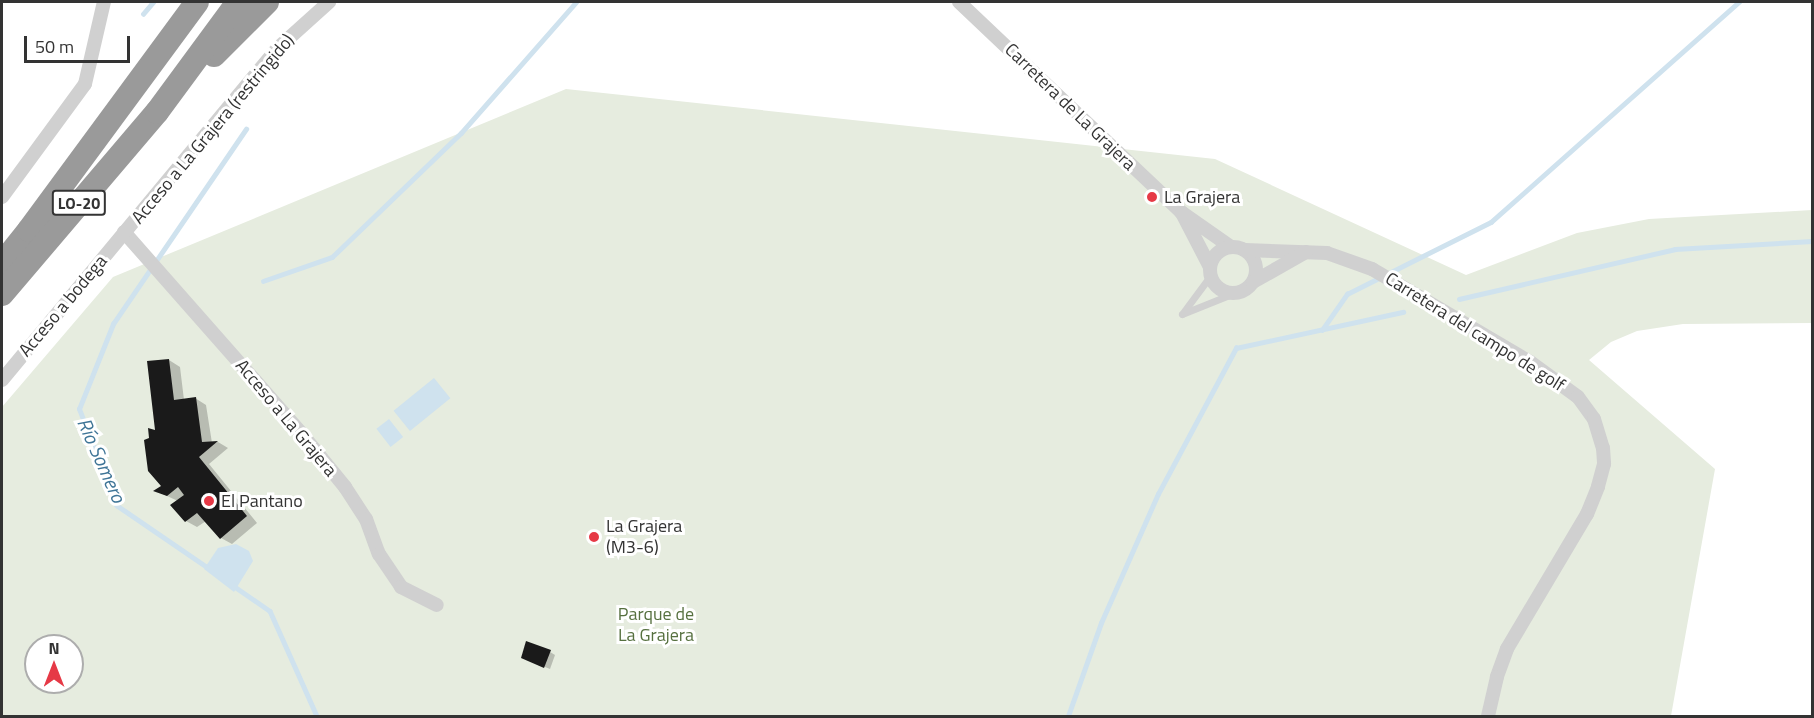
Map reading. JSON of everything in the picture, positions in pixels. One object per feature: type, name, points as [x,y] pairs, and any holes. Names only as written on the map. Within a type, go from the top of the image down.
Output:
[{"type":"highway","points":[[88,146],[189,2]]},
{"type":"highway","name":"LO-20","points":[[2,264],[197,2]]},
{"type":"highway","name":"LO-20","points":[[2,294],[157,112],[238,2]]},
{"type":"highway","points":[[157,112],[267,2]]},
{"type":"street","points":[[2,197],[85,84],[104,2]]},
{"type":"street","name":"Acceso a La Grajera (restringido)","points":[[124,232],[278,48],[329,2]]},
{"type":"street","name":"Carretera de La Grajera","points":[[959,2],[1181,212],[1238,248]]},
{"type":"street","name":"Carretera de La Grajera","points":[[1181,212],[1211,271]]},
{"type":"street","name":"Acceso a bodega","points":[[2,380],[124,232]]},
{"type":"street","name":"Acceso a La Grajera","points":[[124,232],[293,424],[345,487],[366,519],[379,554],[401,587],[437,605]]},
{"type":"street","points":[[1253,282],[1256,275],[1254,261],[1238,248],[1217,253],[1211,271],[1220,288],[1237,292],[1309,251]]},
{"type":"street","name":"Carretera del campo de golf","points":[[1238,248],[1309,251],[1347,258],[1372,269],[1530,362],[1578,397],[1594,419],[1600,433],[1604,464],[1598,487],[1587,514],[1507,649],[1497,676],[1488,717]]},
{"type":"lane","points":[[1211,271],[1182,314],[1237,292]]},
{"type":"green space","name":"Parque de La Grajera","points":[[566,89],[1215,159],[1466,275],[1577,233],[1649,219],[1812,210],[1812,323],[1683,324],[1637,331],[1611,342],[1589,360],[1715,469],[1671,716],[2,716],[2,407],[113,277]]},
{"type":"water","points":[[434,378],[450,398],[410,431],[394,411]]},
{"type":"water","points":[[389,419],[403,437],[391,447],[376,429]]},
{"type":"water","points":[[236,544],[249,551],[253,561],[234,592],[204,569],[218,548]]},
{"type":"building","points":[[169,359],[174,400],[196,397],[202,442],[218,441],[199,457],[247,516],[220,539],[197,513],[185,522],[170,505],[184,495],[178,487],[167,496],[153,491],[161,486],[148,471],[144,440],[149,438],[148,428],[155,430],[147,361]]},
{"type":"building","points":[[526,641],[551,650],[544,668],[521,658]]},
{"type":"waterway","points":[[143,14],[153,2]]},
{"type":"waterway","points":[[263,281],[332,257],[461,133],[576,2]]},
{"type":"waterway","points":[[1322,330],[1347,294],[1491,222],[1739,2]]},
{"type":"waterway","name":"Río Somero","points":[[209,569],[117,506],[79,409],[113,324],[246,129]]},
{"type":"waterway","points":[[1459,299],[1675,249],[1812,241]]},
{"type":"waterway","points":[[1068,716],[1101,623],[1158,494],[1236,348],[1403,312]]},
{"type":"waterway","name":"Río Somero","points":[[231,584],[270,611],[317,716]]},
{"type":"place","name":"La Grajera","points":[[1152,197]]},
{"type":"place","name":"El Pantano","points":[[209,501]]},
{"type":"place","name":"La Grajera (M3-6)","points":[[594,537]]}]
